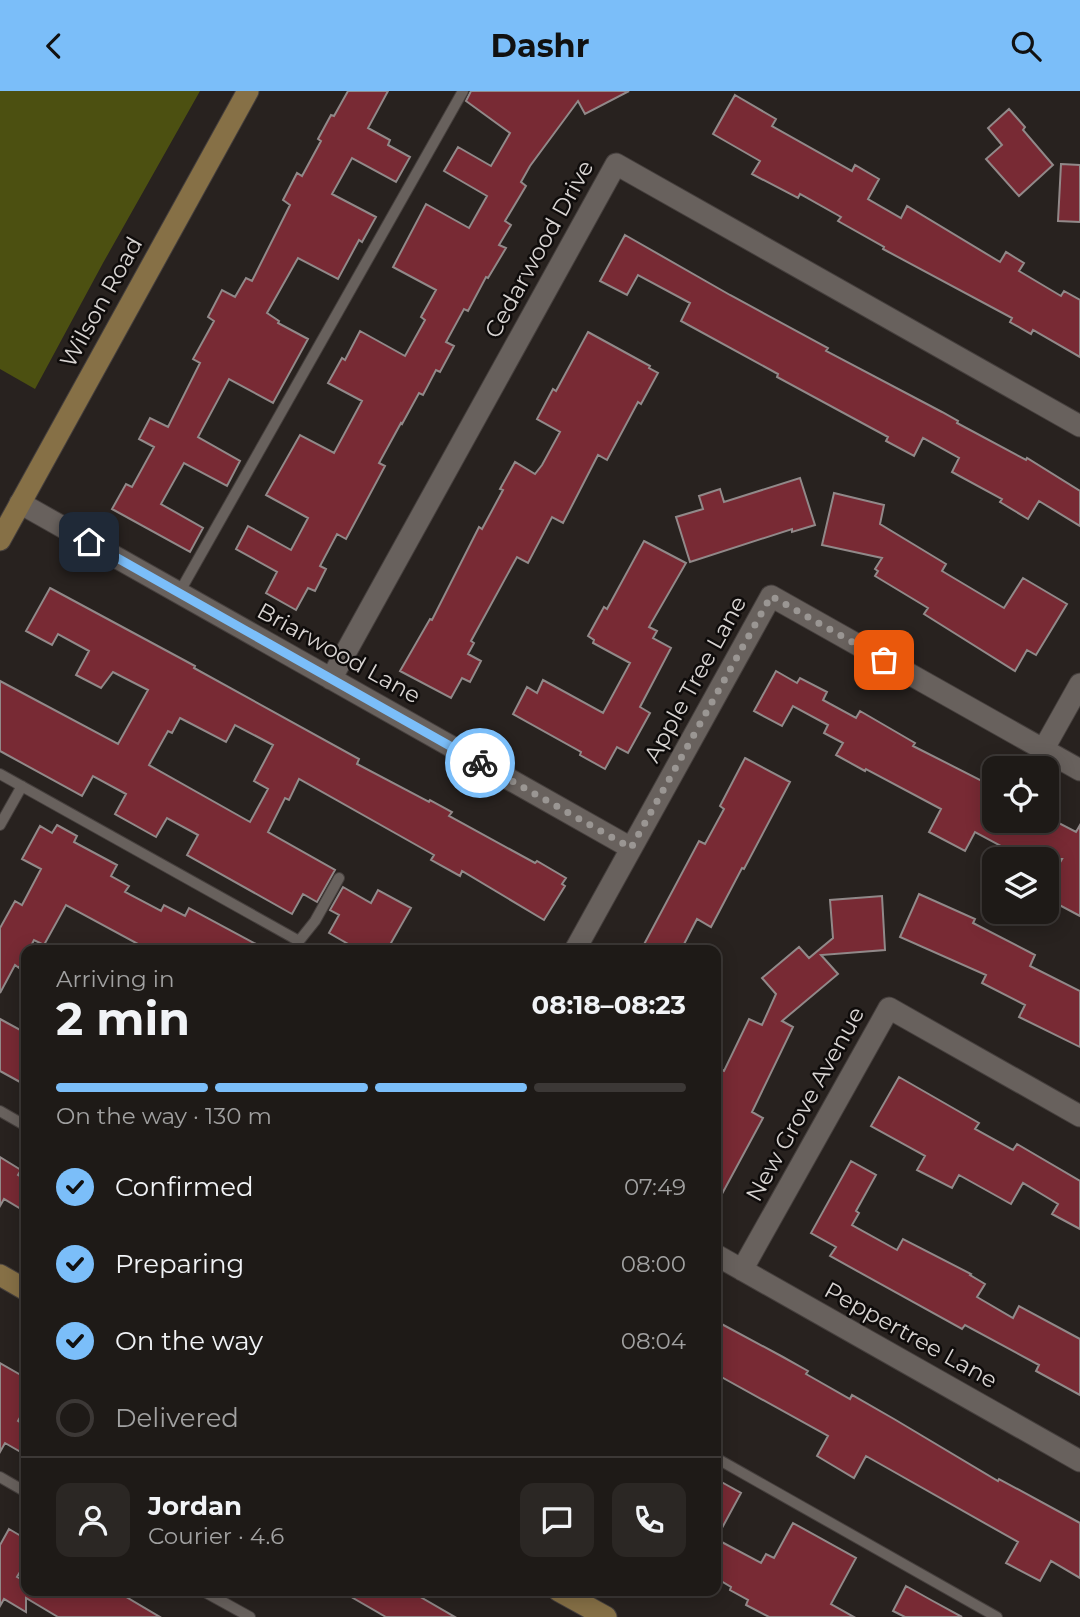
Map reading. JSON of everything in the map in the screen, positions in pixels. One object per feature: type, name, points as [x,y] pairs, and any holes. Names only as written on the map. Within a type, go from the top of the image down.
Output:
[{"type":"street","name":"Wilson Road","points":[[0,540],[248,91]]},
{"type":"street","name":"Cedarwood Drive","points":[[331,679],[616,164],[1080,426]]},
{"type":"street","name":"Briarwood Lane","points":[[20,503],[631,848]]},
{"type":"street","name":"Apple Tree Lane","points":[[578,945],[771,596],[1080,771]]},
{"type":"street","points":[[1044,750],[1080,684]]},
{"type":"street","name":"New Grove Avenue","points":[[742,1270],[889,1008],[1080,1116]]},
{"type":"street","name":"Peppertree Lane","points":[[721,1258],[1080,1461]]},
{"type":"street","points":[[0,1275],[21,1287]]},
{"type":"street","points":[[568,1596],[606,1617]]},
{"type":"lane","points":[[179,593],[463,91]]},
{"type":"lane","points":[[0,774],[295,945]]},
{"type":"lane","points":[[0,825],[22,786]]},
{"type":"lane","points":[[298,945],[315,921],[339,878]]},
{"type":"lane","points":[[0,1111],[21,1123]]},
{"type":"lane","points":[[721,1461],[997,1617]]},
{"type":"lane","points":[[0,1477],[21,1489]]},
{"type":"lane","points":[[212,1596],[250,1617]]},
{"type":"green space","points":[[0,91],[200,91],[35,389],[0,369]]},
{"type":"building","points":[[348,91],[388,91],[368,128],[390,140],[388,145],[410,157],[396,182],[352,158],[332,194],[376,217],[362,242],[359,240],[338,279],[298,258],[267,313],[279,321],[278,323],[308,339],[273,403],[229,379],[198,437],[240,461],[227,486],[184,463],[161,504],[203,528],[190,552],[112,509],[126,484],[132,487],[154,447],[139,439],[150,418],[168,427],[200,363],[193,359],[214,321],[208,317],[222,290],[235,297],[246,278],[252,281],[290,205],[283,200],[297,173],[302,176],[321,141],[318,139]]},
{"type":"building","points":[[471,91],[629,91],[585,114],[578,101],[530,166],[521,182],[526,186],[505,221],[511,225],[499,245],[506,248],[488,278],[486,277],[468,311],[464,309],[446,342],[454,346],[440,372],[436,370],[423,395],[419,393],[379,463],[385,466],[346,539],[337,534],[320,566],[326,569],[315,591],[308,588],[296,610],[266,593],[277,572],[236,549],[248,526],[291,550],[308,518],[266,495],[300,435],[334,453],[362,401],[328,383],[342,358],[345,360],[360,331],[405,356],[425,320],[421,317],[436,290],[393,267],[426,204],[469,228],[487,196],[444,171],[458,147],[491,166],[510,133],[466,101]]},
{"type":"building","points":[[735,95],[776,119],[772,126],[852,171],[855,165],[879,179],[868,199],[901,218],[907,206],[1000,262],[1006,252],[1024,263],[1019,271],[1061,296],[1064,291],[1080,300],[1080,357],[1033,330],[1031,334],[1010,322],[1012,318],[883,249],[884,247],[838,221],[841,217],[800,194],[798,198],[752,174],[760,161],[713,134]]},
{"type":"building","points":[[1009,109],[1053,165],[1019,196],[986,159],[1002,145],[988,128]]},
{"type":"building","points":[[1061,164],[1080,165],[1080,222],[1058,221]]},
{"type":"building","points":[[625,235],[828,348],[826,351],[1026,460],[1027,458],[1080,491],[1080,526],[1039,501],[1028,519],[1000,502],[1002,499],[952,472],[959,458],[923,438],[914,456],[886,441],[888,437],[681,321],[690,303],[638,275],[627,295],[600,281]]},
{"type":"building","points":[[588,332],[658,373],[641,404],[638,402],[607,460],[598,455],[563,523],[552,517],[528,563],[517,557],[471,641],[474,643],[468,654],[481,661],[470,682],[462,678],[451,698],[400,671],[430,619],[432,620],[479,527],[482,529],[503,490],[500,489],[515,462],[535,474],[542,465],[560,432],[537,419],[553,389],[556,391]]},
{"type":"building","points":[[800,478],[815,525],[792,532],[792,529],[690,562],[676,517],[703,509],[699,496],[720,489],[724,502]]},
{"type":"building","points":[[834,493],[884,505],[880,524],[946,564],[942,571],[1004,608],[1023,578],[1067,604],[1036,655],[1027,650],[1015,671],[924,614],[928,608],[875,576],[878,571],[875,569],[882,558],[822,545]]},
{"type":"building","points":[[644,541],[686,563],[649,627],[657,631],[653,638],[671,648],[640,707],[650,713],[628,753],[617,747],[605,769],[580,755],[581,752],[513,714],[527,687],[537,693],[543,680],[603,713],[630,663],[593,643],[594,640],[588,636],[604,607],[607,609]]},
{"type":"building","points":[[50,588],[359,759],[357,764],[452,812],[449,816],[535,863],[537,861],[566,878],[562,884],[565,886],[544,920],[462,871],[460,876],[431,860],[434,855],[299,779],[289,800],[285,798],[268,832],[335,870],[317,902],[303,894],[292,914],[187,855],[198,835],[167,818],[156,837],[115,814],[126,794],[93,776],[82,796],[0,751],[0,681],[118,744],[148,690],[113,672],[101,688],[76,675],[89,651],[58,634],[52,645],[26,631]],"holes":[[[180,718],[226,742],[235,725],[273,745],[254,781],[268,789],[250,822],[149,765],[168,731],[172,733]]]},
{"type":"building","points":[[776,671],[797,683],[800,678],[827,692],[823,700],[856,718],[860,711],[915,743],[913,746],[982,781],[982,833],[1059,833],[1059,823],[1076,832],[1080,825],[1080,916],[1059,905],[1059,864],[1062,859],[1059,859],[1059,847],[1003,847],[975,832],[965,851],[929,832],[941,809],[836,755],[843,743],[824,733],[828,725],[793,706],[782,726],[754,711]]},
{"type":"building","points":[[745,758],[790,782],[711,927],[697,919],[684,945],[644,945],[699,841],[705,844],[724,809],[720,806]]},
{"type":"building","points":[[57,825],[77,836],[74,842],[117,865],[111,876],[129,886],[125,892],[161,911],[164,905],[185,916],[189,908],[258,945],[140,945],[66,905],[44,945],[34,940],[32,945],[21,945],[19,968],[15,965],[0,993],[0,928],[15,901],[22,905],[41,869],[22,859],[40,826],[52,833]]},
{"type":"building","points":[[343,887],[371,903],[378,890],[411,908],[390,945],[348,945],[329,933],[339,915],[330,910]]},
{"type":"building","points":[[919,894],[975,919],[973,923],[1035,955],[1030,966],[1080,991],[1080,1047],[1019,1017],[1025,1005],[982,983],[986,975],[900,937]]},
{"type":"building","points":[[882,896],[885,950],[821,955],[838,974],[782,1021],[793,1027],[752,1112],[763,1118],[721,1196],[721,1070],[724,1071],[749,1019],[762,1025],[776,994],[762,978],[799,947],[809,958],[833,938],[830,900]]},
{"type":"building","points":[[0,1019],[21,1030],[21,1080],[20,1082],[0,1071]]},
{"type":"building","points":[[899,1077],[979,1123],[975,1129],[1013,1150],[1017,1144],[1080,1181],[1080,1229],[1052,1214],[1058,1204],[1023,1183],[1011,1204],[959,1175],[952,1188],[917,1170],[925,1156],[871,1126]]},
{"type":"building","points":[[0,1157],[21,1170],[18,1175],[21,1177],[21,1209],[4,1199],[0,1206]]},
{"type":"building","points":[[851,1161],[876,1175],[856,1211],[859,1213],[852,1225],[897,1250],[903,1239],[971,1274],[985,1284],[977,1297],[1013,1318],[1019,1306],[1080,1339],[1080,1395],[1036,1371],[1039,1365],[965,1325],[962,1329],[830,1256],[836,1247],[811,1233]]},
{"type":"building","points":[[721,1324],[808,1371],[806,1374],[850,1399],[852,1395],[998,1481],[999,1479],[1080,1523],[1080,1578],[1051,1561],[1040,1581],[1006,1563],[1018,1542],[866,1456],[854,1478],[817,1456],[828,1436],[721,1377]]},
{"type":"building","points":[[0,1363],[21,1375],[21,1416],[18,1421],[21,1423],[21,1452],[5,1443],[0,1452]]},
{"type":"building","points":[[721,1482],[741,1493],[721,1530]]},
{"type":"building","points":[[793,1523],[856,1558],[831,1604],[854,1617],[769,1617],[746,1605],[748,1600],[730,1590],[731,1587],[721,1581],[721,1542],[761,1563],[766,1554],[774,1558]]},
{"type":"building","points":[[9,1529],[21,1536],[21,1570],[17,1577],[21,1579],[21,1596],[124,1596],[160,1617],[58,1617],[26,1598],[26,1612],[4,1599],[0,1606],[0,1545]]},
{"type":"building","points":[[906,1586],[962,1617],[905,1617],[893,1611]]},
{"type":"building","points":[[350,1596],[419,1596],[455,1617],[386,1617]]},
{"type":"way so far","points":[[480,763],[631,848],[771,596],[884,660]]},
{"type":"route","points":[[89,542],[480,763]]}]
